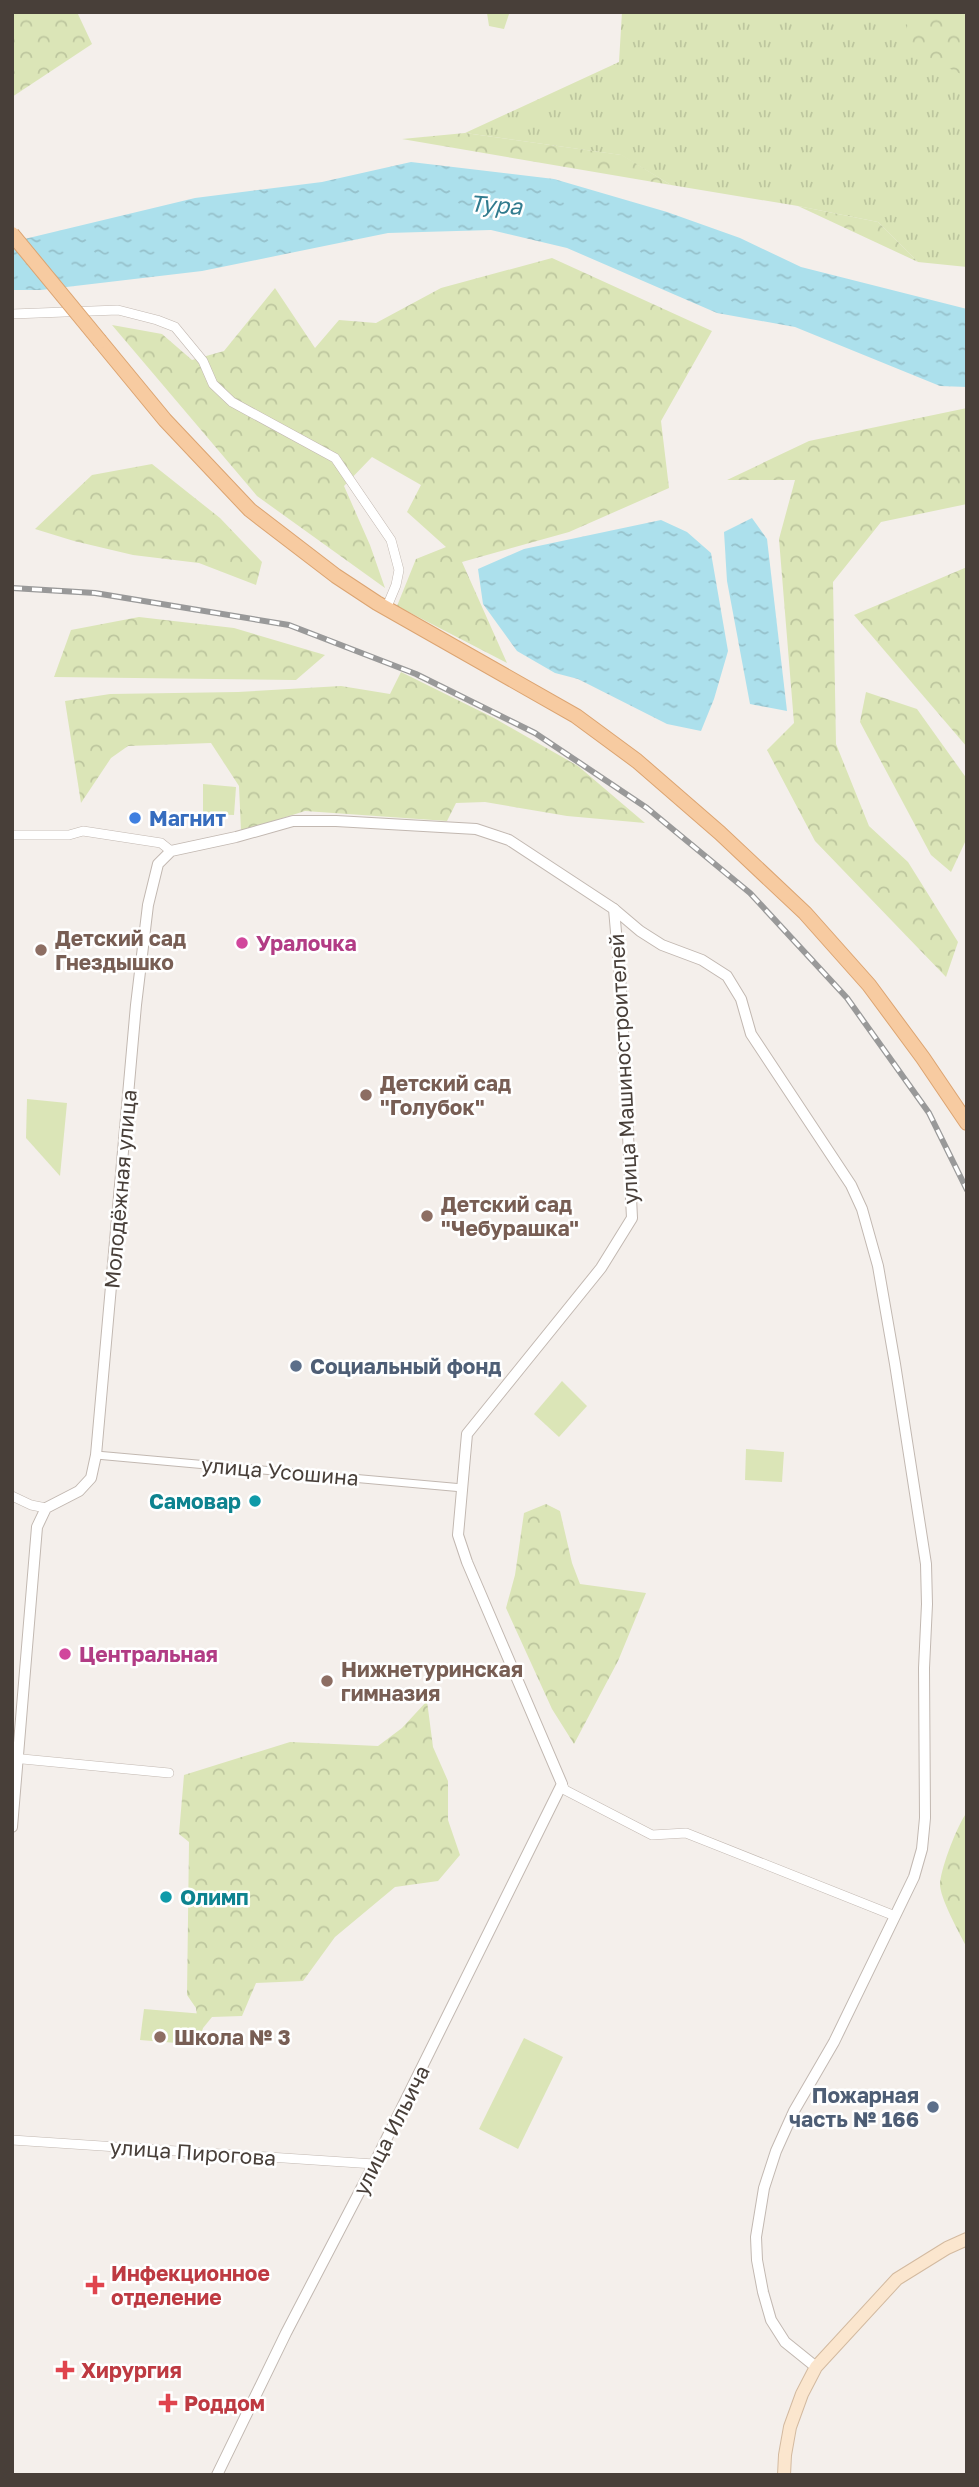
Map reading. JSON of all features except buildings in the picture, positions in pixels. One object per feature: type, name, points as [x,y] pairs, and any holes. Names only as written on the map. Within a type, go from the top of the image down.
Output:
[{"type":"main road","points":[[12,234],[165,420],[250,510],[336,576],[386,609],[576,716],[637,761],[720,833],[805,913],[869,985],[967,1123]]},
{"type":"main road","points":[[784,2475],[790,2427],[802,2394],[816,2367],[897,2279],[947,2248],[967,2239]]},
{"type":"street","points":[[12,314],[118,310],[175,327],[203,361],[213,384],[232,402],[335,458],[391,540],[399,570],[386,609]]},
{"type":"street","name":"улица Машиностроителей","points":[[171,851],[293,821],[476,829],[509,840],[614,909],[621,989],[632,1218],[601,1268],[467,1434],[458,1535],[562,1784]]},
{"type":"street","points":[[12,835],[69,835],[83,831],[161,843],[171,851]]},
{"type":"street","name":"Молодёжная улица","points":[[46,1508],[79,1491],[91,1478],[96,1455],[136,1005],[148,905],[158,864],[171,851]]},
{"type":"street","points":[[614,909],[662,945],[702,960],[727,976],[741,999],[751,1034],[850,1185],[862,1209],[870,1232],[895,1364],[926,1564],[928,1604],[923,1668],[925,1818],[922,1849],[914,1877],[834,2042],[794,2111],[776,2151],[764,2188],[756,2237],[757,2260],[771,2320],[785,2342],[816,2367]]},
{"type":"street","name":"улица Усошина","points":[[96,1455],[463,1488]]},
{"type":"street","points":[[12,1496],[31,1505],[46,1508],[37,1527],[15,1758],[12,1826]]},
{"type":"street","points":[[15,1758],[169,1773]]},
{"type":"street","points":[[562,1784],[565,1790],[652,1835],[686,1833],[895,1916]]},
{"type":"street","name":"улица Ильича","points":[[218,2475],[286,2333],[374,2164],[562,1784]]},
{"type":"street","name":"улица Пирогова","points":[[12,2140],[374,2164]]},
{"type":"green space","points":[[12,12],[77,12],[92,44],[12,97]]},
{"type":"green space","points":[[622,12],[967,12],[967,267],[918,262],[878,222],[671,185],[621,155],[465,133],[619,62]]},
{"type":"green space","points":[[908,12],[967,12],[967,77],[905,47]]},
{"type":"green space","points":[[487,13],[509,14],[504,29],[489,26]]},
{"type":"green space","points":[[465,133],[622,155],[671,185],[402,139]]},
{"type":"green space","points":[[798,206],[878,222],[918,262]]},
{"type":"green space","points":[[552,258],[712,331],[661,421],[669,488],[569,532],[462,562],[507,663],[397,606],[416,559],[446,547],[407,512],[421,485],[372,457],[344,486],[370,545],[385,588],[257,496],[112,325],[162,334],[192,360],[224,351],[275,288],[315,348],[339,320],[376,323],[441,288]]},
{"type":"green space","points":[[967,408],[967,504],[881,522],[833,582],[836,744],[869,826],[908,862],[958,942],[946,977],[815,841],[767,750],[794,723],[779,539],[795,480],[727,480],[809,441]]},
{"type":"green space","points":[[152,464],[220,518],[262,562],[256,585],[199,563],[133,555],[35,529],[92,475]]},
{"type":"green space","points":[[967,567],[967,747],[854,615]]},
{"type":"green space","points":[[139,617],[234,628],[325,655],[296,680],[54,677],[71,630]]},
{"type":"green space","points":[[401,672],[494,718],[578,766],[645,823],[567,816],[485,802],[456,803],[447,821],[305,811],[241,831],[239,786],[211,743],[128,746],[111,758],[81,803],[65,701],[110,694],[238,692],[341,686],[390,694]]},
{"type":"green space","points":[[866,692],[917,709],[967,779],[967,838],[951,872],[931,855],[860,722]]},
{"type":"green space","points":[[203,784],[236,787],[234,815],[203,814]]},
{"type":"green space","points":[[27,1099],[67,1103],[60,1176],[26,1138]]},
{"type":"green space","points":[[562,1381],[587,1406],[559,1437],[534,1414]]},
{"type":"green space","points":[[746,1449],[784,1452],[782,1482],[745,1480]]},
{"type":"green space","points":[[546,1504],[560,1511],[572,1563],[580,1584],[646,1593],[618,1661],[574,1744],[552,1709],[506,1608],[515,1575],[524,1513]]},
{"type":"green space","points":[[427,1701],[433,1747],[448,1781],[448,1820],[460,1855],[438,1881],[395,1887],[335,1937],[303,1981],[256,1983],[242,2016],[212,2017],[199,2033],[196,2008],[187,1995],[189,1842],[179,1834],[184,1775],[290,1742],[378,1746],[402,1728]]},
{"type":"green space","points":[[967,1812],[967,1948],[946,1906],[940,1883],[950,1846]]},
{"type":"green space","points":[[144,2009],[204,2014],[201,2045],[140,2040]]},
{"type":"green space","points":[[524,2038],[563,2057],[518,2149],[479,2129]]},
{"type":"water","name":"Тура","points":[[411,162],[554,179],[667,212],[740,238],[801,267],[967,309],[967,387],[940,386],[795,327],[717,313],[567,248],[491,230],[388,233],[202,271],[41,290],[12,290],[12,242],[195,198],[322,182]]},
{"type":"water","points":[[752,518],[767,539],[787,711],[750,704],[727,581],[724,532]]},
{"type":"water","points":[[661,520],[687,532],[711,553],[728,651],[701,731],[667,724],[578,679],[555,673],[517,651],[483,604],[478,569],[524,549]]},
{"type":"railway","points":[[12,588],[95,593],[289,625],[416,674],[535,733],[647,808],[750,893],[847,998],[929,1113],[967,1190]]},
{"type":"place","name":"Магнит","points":[[135,818]]},
{"type":"place","name":"Уралочка","points":[[242,943]]},
{"type":"place","name":"Детский сад Гнездышко","points":[[41,950]]},
{"type":"place","name":"Детский сад \"Голубок\"","points":[[366,1095]]},
{"type":"place","name":"Детский сад \"Чебурашка\"","points":[[427,1216]]},
{"type":"place","name":"Социальный фонд","points":[[296,1366]]},
{"type":"place","name":"Самовар","points":[[255,1501]]},
{"type":"place","name":"Центральная","points":[[65,1654]]},
{"type":"place","name":"Нижнетуринская гимназия","points":[[327,1681]]},
{"type":"place","name":"Олимп","points":[[166,1897]]},
{"type":"place","name":"Школа № 3","points":[[160,2037]]},
{"type":"place","name":"Пожарная часть № 166","points":[[933,2107]]},
{"type":"place","name":"Инфекционное отделение","points":[[95,2285]]},
{"type":"place","name":"Хирургия","points":[[65,2370]]},
{"type":"place","name":"Роддом","points":[[168,2403]]}]
